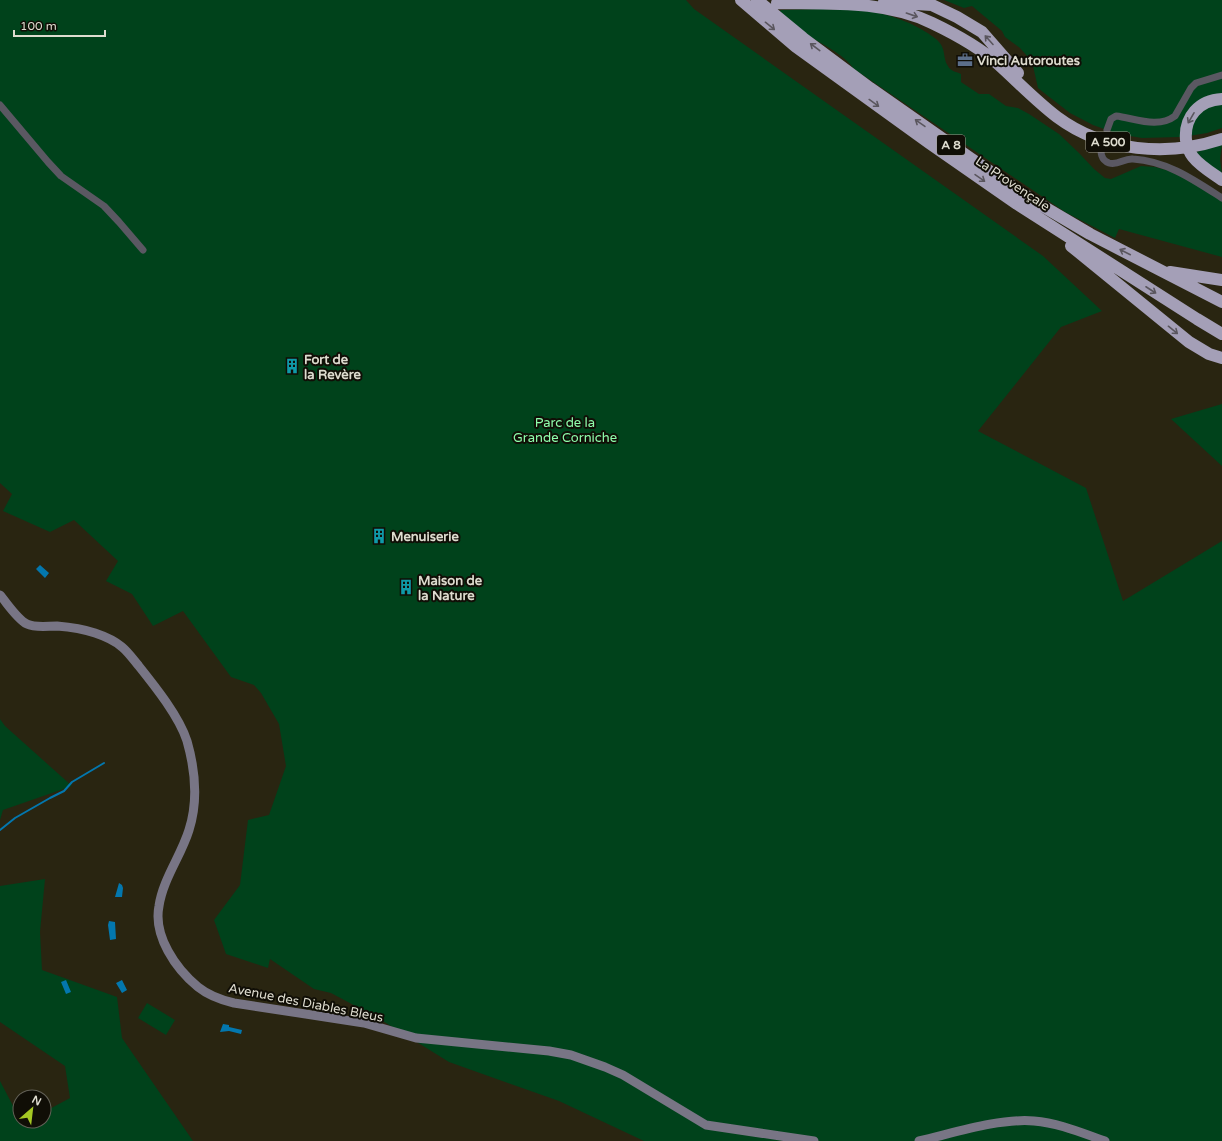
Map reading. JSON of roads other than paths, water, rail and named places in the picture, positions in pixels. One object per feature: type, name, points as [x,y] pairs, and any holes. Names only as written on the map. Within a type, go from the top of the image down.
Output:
[{"type":"highway","name":"La Provençale","points":[[740,0],[829,71],[929,143],[1035,216],[1222,334]]},
{"type":"highway","name":"La Provençale","points":[[757,0],[803,38],[870,88],[1021,192],[1070,223],[1222,302]]},
{"type":"highway","name":"A 500","points":[[845,0],[917,3],[937,7],[982,32],[1044,100],[1073,121],[1091,130],[1124,140],[1174,147]]},
{"type":"highway","name":"A 500","points":[[776,3],[863,5],[892,9],[919,17],[982,51],[1009,74],[1038,103],[1057,118],[1075,129],[1095,138],[1125,146],[1156,150],[1222,139]]},
{"type":"highway","points":[[1222,99],[1216,99],[1204,104],[1196,110],[1187,125],[1186,136],[1187,145],[1193,158],[1222,180]]},
{"type":"highway","name":"A 500","points":[[1203,142],[1222,134]]},
{"type":"highway","points":[[1035,216],[1189,342],[1209,354],[1222,358]]},
{"type":"highway","points":[[1159,270],[1222,280]]},
{"type":"main road","name":"Avenue des Diables Bleus","points":[[0,595],[20,619],[27,624],[34,626],[59,626],[85,630],[104,636],[122,647],[158,690],[179,724],[186,740],[191,758],[195,797],[189,829],[163,890],[158,907],[159,921],[160,932],[173,959],[199,988],[215,997],[234,1003],[364,1023],[416,1038],[549,1050],[571,1055],[623,1075],[706,1125],[814,1141]]},
{"type":"main road","points":[[919,1141],[994,1124],[1034,1121],[1062,1126],[1105,1141]]},
{"type":"street","points":[[1107,130],[1111,118],[1116,116],[1149,122],[1171,119],[1175,116],[1191,88],[1196,83],[1222,75]]},
{"type":"street","points":[[0,105],[6,110],[61,176],[104,206],[120,222],[143,250]]},
{"type":"street","points":[[1102,145],[1101,154],[1105,161],[1109,163],[1114,164],[1132,159],[1166,165],[1222,198]]},
{"type":"water","points":[[40,565],[49,573],[45,578],[36,569]]},
{"type":"water","points":[[119,883],[123,888],[122,897],[115,897]]},
{"type":"water","points":[[109,921],[115,922],[116,939],[110,940],[108,925]]},
{"type":"water","points":[[66,980],[71,992],[66,994],[61,982]]},
{"type":"water","points":[[122,980],[127,990],[122,993],[116,983]]},
{"type":"water","points":[[223,1024],[242,1030],[241,1034],[229,1031],[220,1032]]},
{"type":"waterway","points":[[0,830],[15,818],[64,791],[72,782],[104,763]]},
{"type":"place","name":"Vinci Autoroutes","points":[[965,60]]},
{"type":"place","name":"Fort de la Revère","points":[[292,366]]},
{"type":"place","name":"Menuiserie","points":[[379,536]]},
{"type":"place","name":"Maison de la Nature","points":[[406,587]]},
{"type":"park label","name":"Parc de la Grande Corniche","points":[[565,430]]}]
